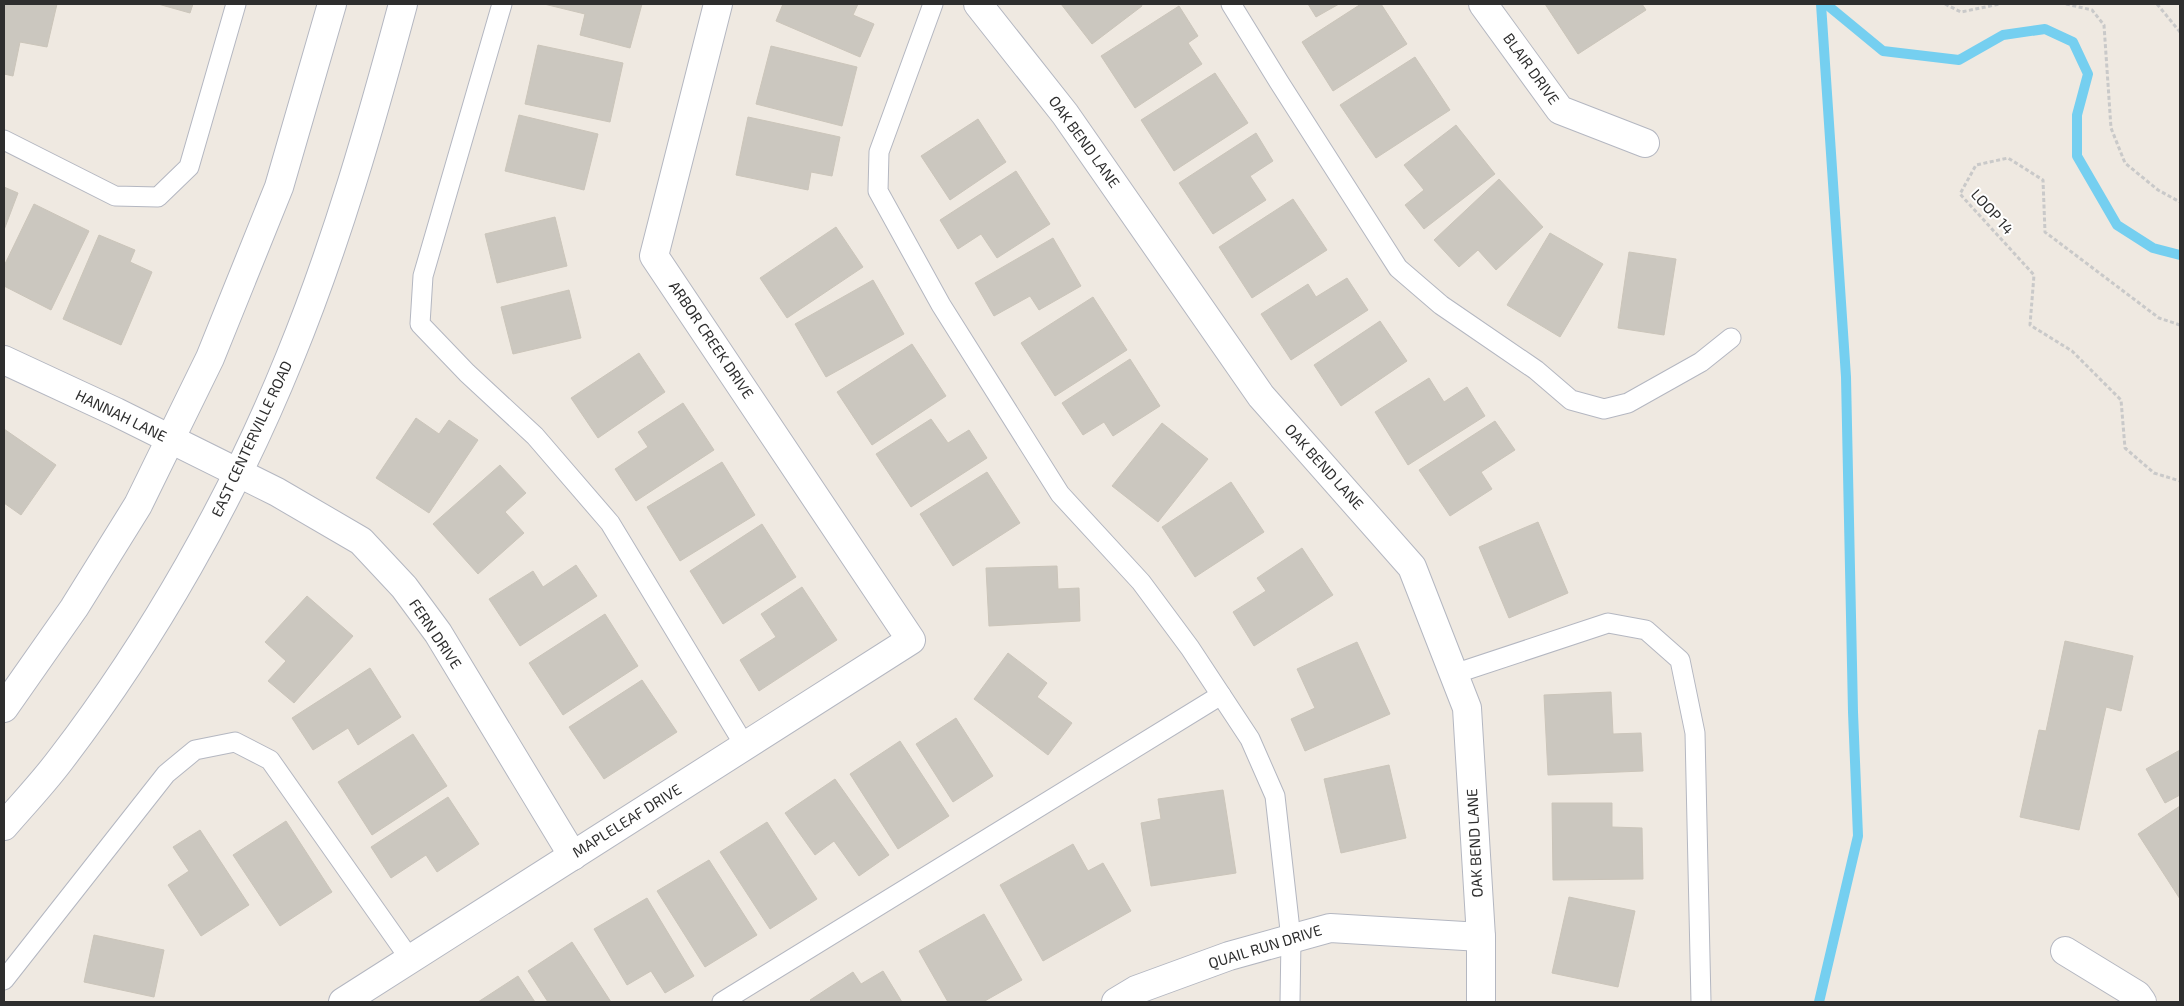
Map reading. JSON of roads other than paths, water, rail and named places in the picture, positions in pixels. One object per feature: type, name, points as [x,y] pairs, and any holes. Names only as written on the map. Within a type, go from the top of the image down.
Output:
[{"type":"street","points":[[4,708],[74,608],[138,505],[210,358],[279,187],[332,4]]},
{"type":"street","name":"EAST CENTERVILLE ROAD","points":[[4,826],[60,760],[147,638],[215,518],[290,359],[314,296],[369,129],[403,4]]},
{"type":"street","name":"ARBOR CREEK DRIVE","points":[[718,4],[654,256],[911,640]]},
{"type":"street","name":"OAK BEND LANE","points":[[978,4],[1065,114],[1261,396],[1412,567],[1467,708],[1481,937],[1481,1002]]},
{"type":"street","name":"BLAIR DRIVE","points":[[1483,4],[1560,110],[1645,143]]},
{"type":"street","name":"HANNAH LANE","points":[[4,360],[171,440],[236,474]]},
{"type":"street","name":"FERN DRIVE","points":[[236,474],[302,506],[360,541],[404,587],[438,633],[573,856]]},
{"type":"street","name":"MAPLELEAF DRIVE","points":[[342,1002],[911,640]]},
{"type":"street","name":"QUAIL RUN DRIVE","points":[[1116,1002],[1136,990],[1229,956],[1330,928],[1481,937]]},
{"type":"street","points":[[2065,951],[2136,996],[2142,1002]]},
{"type":"lane","points":[[4,140],[115,196],[158,197],[190,167],[236,4]]},
{"type":"lane","points":[[502,4],[423,276],[420,324],[460,366],[535,436],[610,524],[745,746]]},
{"type":"lane","points":[[934,4],[878,152],[878,191],[941,305],[1060,494],[1142,582],[1190,648],[1250,739],[1275,796],[1291,939],[1290,1002]]},
{"type":"lane","points":[[1232,4],[1279,82],[1398,268],[1441,304],[1536,370],[1571,400],[1604,409],[1628,403],[1701,362],[1731,338]]},
{"type":"lane","points":[[1454,674],[1608,623],[1646,630],[1680,660],[1695,733],[1701,1002]]},
{"type":"lane","points":[[722,1002],[1221,694]]},
{"type":"lane","points":[[4,980],[166,774],[195,750],[235,742],[270,760],[410,959]]},
{"type":"waterway","points":[[1819,1002],[1858,836],[1853,712],[1846,377],[1821,4]]},
{"type":"waterway","points":[[1826,4],[1883,51],[1959,60],[2003,35],[2045,29],[2073,42],[2088,74],[2077,115],[2077,156],[2117,225],[2153,248],[2180,255]]}]
